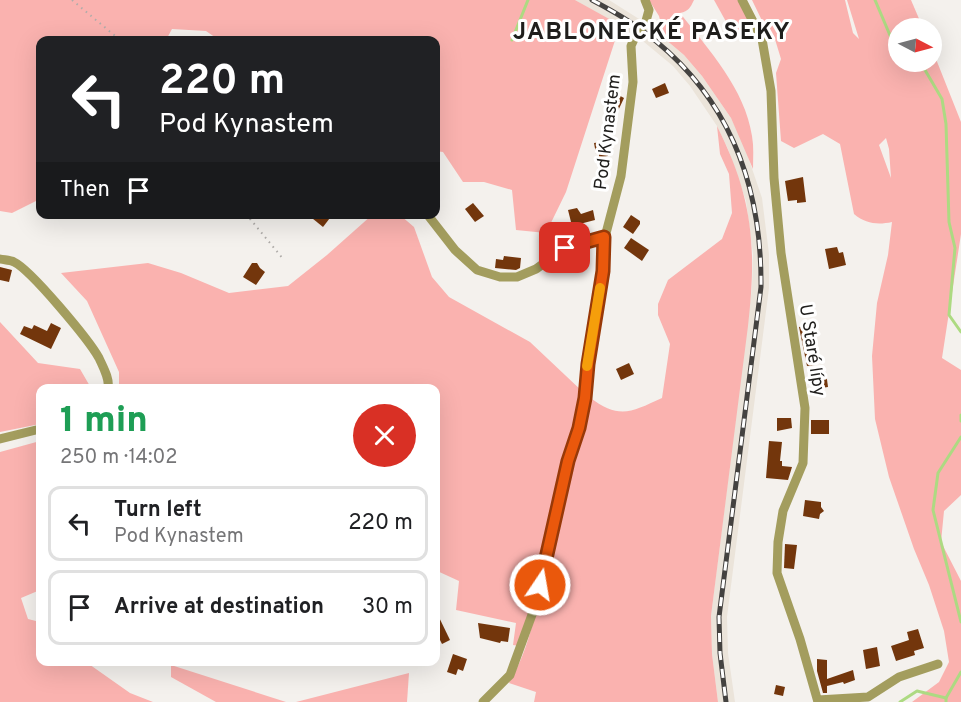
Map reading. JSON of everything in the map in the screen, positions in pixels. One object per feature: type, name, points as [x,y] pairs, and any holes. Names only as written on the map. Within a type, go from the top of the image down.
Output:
[{"type":"street","name":"Pod Kynastem","points":[[483,702],[510,675],[537,601],[568,461],[579,428],[603,271],[604,237],[621,176],[633,82],[631,46],[646,21],[649,10],[645,0]]},
{"type":"street","name":"U Staré lípy","points":[[742,0],[762,39],[771,91],[774,178],[781,253],[805,408],[803,463],[783,512],[778,542],[777,573],[818,701],[867,697],[899,677],[938,664]]},
{"type":"street","points":[[431,219],[455,250],[477,270],[500,277],[517,277],[536,269],[565,248],[604,237]]},
{"type":"street","points":[[0,260],[13,261],[28,273],[60,307],[98,357],[109,384]]},
{"type":"street","points":[[0,439],[36,430]]},
{"type":"path","points":[[72,0],[115,36]]},
{"type":"path","points":[[250,219],[284,260]]},
{"type":"shaded area","points":[[0,0],[575,0],[620,25],[566,192],[546,233],[516,230],[512,190],[484,182],[463,182],[443,152],[440,152],[440,36],[213,36],[206,31],[172,29],[168,36],[36,36],[36,201],[12,213],[0,211]]},
{"type":"shaded area","points":[[575,0],[609,0],[647,24],[684,55],[702,76],[731,118],[743,142],[762,198],[769,254],[769,288],[727,617],[728,653],[735,702],[718,702],[712,654],[711,616],[752,287],[753,254],[746,201],[728,149],[717,126],[690,86],[673,66],[638,37]]},
{"type":"shaded area","points":[[649,0],[694,0],[689,9],[680,13],[714,56],[742,102],[752,136],[753,169],[731,118],[702,76],[684,55],[665,39],[659,16]]},
{"type":"shaded area","points":[[714,0],[739,0],[749,19],[744,29],[737,32],[729,27]]},
{"type":"shaded area","points":[[752,0],[845,0],[853,33],[859,39],[847,0],[911,0],[919,18],[888,18],[888,72],[941,72],[961,122],[961,234],[942,358],[961,370],[961,495],[944,511],[941,542],[961,581],[961,702],[912,702],[939,682],[949,662],[944,631],[889,477],[875,419],[872,356],[877,303],[888,255],[892,222],[872,223],[854,214],[840,144],[823,134],[794,148],[781,141],[776,73],[781,59],[774,36],[766,29]],"holes":[[[886,138],[889,149],[891,178],[879,145]]]},
{"type":"shaded area","points":[[717,126],[729,152],[745,200],[752,247],[748,326],[711,616],[712,654],[718,702],[534,702],[536,692],[509,683],[523,655],[532,624],[589,397],[609,409],[618,411],[633,410],[662,398],[670,344],[658,315],[658,304],[668,280],[722,239],[732,213],[729,174],[720,154]]},
{"type":"shaded area","points":[[368,219],[405,219],[414,227],[432,277],[449,297],[530,342],[583,392],[555,520],[519,646],[513,645],[516,623],[456,610],[459,581],[440,572],[440,384],[119,384],[119,372],[87,301],[61,273],[148,263],[181,273],[229,293],[288,286]]},
{"type":"shaded area","points":[[0,322],[38,363],[80,369],[89,384],[36,384],[36,425],[0,432]]},
{"type":"shaded area","points":[[36,442],[36,592],[21,598],[28,619],[36,621],[36,666],[92,666],[130,693],[153,702],[0,702],[0,452]]},
{"type":"shaded area","points":[[171,666],[174,666],[286,702],[216,702],[171,677]]},
{"type":"shaded area","points":[[409,673],[407,702],[296,702]]},
{"type":"building","points":[[665,83],[669,93],[656,98],[652,89]]},
{"type":"building","points":[[613,92],[624,98],[617,113],[605,107]]},
{"type":"building","points":[[608,141],[610,152],[608,156],[599,157],[599,154],[596,154],[594,143]]},
{"type":"building","points":[[803,177],[806,202],[788,201],[785,181]]},
{"type":"building","points":[[473,203],[484,216],[475,222],[465,209]]},
{"type":"building","points":[[577,208],[581,214],[593,210],[595,220],[572,226],[568,210]]},
{"type":"building","points":[[631,215],[640,221],[633,234],[623,227]]},
{"type":"building","points":[[313,219],[329,219],[323,227]]},
{"type":"building","points":[[631,238],[649,250],[642,261],[624,248]]},
{"type":"building","points":[[837,247],[839,253],[843,252],[846,265],[829,269],[825,249]]},
{"type":"building","points":[[504,256],[521,258],[520,268],[516,270],[495,268],[496,259],[503,260]]},
{"type":"building","points":[[252,263],[257,263],[265,272],[256,285],[243,277]]},
{"type":"building","points":[[0,267],[12,270],[9,282],[0,280]]},
{"type":"building","points":[[51,323],[61,328],[51,349],[20,334],[24,326],[32,329],[34,325],[47,331]]},
{"type":"building","points":[[810,325],[815,365],[807,366],[799,327]]},
{"type":"building","points":[[629,363],[634,374],[621,380],[616,369]]},
{"type":"building","points":[[826,372],[828,387],[815,389],[812,375]]},
{"type":"building","points":[[777,418],[791,418],[792,428],[777,431]]},
{"type":"building","points":[[811,420],[829,420],[829,434],[811,434]]},
{"type":"building","points":[[769,441],[782,442],[780,461],[782,461],[782,466],[792,467],[788,480],[766,478]]},
{"type":"building","points":[[805,500],[821,502],[824,511],[820,514],[819,519],[803,516]]},
{"type":"building","points":[[785,544],[797,545],[794,569],[784,568]]},
{"type":"building","points":[[440,619],[450,640],[442,644],[440,640]]},
{"type":"building","points":[[478,623],[510,628],[508,642],[501,641],[500,643],[480,638]]},
{"type":"building","points":[[918,629],[924,648],[914,651],[915,655],[896,661],[891,646],[909,640],[907,632]]},
{"type":"building","points":[[877,647],[880,666],[866,669],[863,650]]},
{"type":"building","points":[[453,654],[467,659],[463,671],[458,669],[456,675],[447,672]]},
{"type":"building","points":[[817,659],[827,660],[827,679],[853,670],[855,680],[827,686],[827,693],[823,693],[817,671]]},
{"type":"building","points":[[776,685],[785,687],[783,696],[774,694]]},
{"type":"waterway","points":[[512,40],[528,0]]},
{"type":"waterway","points":[[875,0],[888,31]]},
{"type":"waterway","points":[[926,72],[942,99],[946,124],[949,222],[955,248],[949,315],[961,332]]},
{"type":"waterway","points":[[961,415],[961,421]]},
{"type":"waterway","points":[[961,437],[938,473],[933,510],[961,622]]},
{"type":"waterway","points":[[946,702],[961,672]]},
{"type":"waterway","points":[[900,702],[917,691],[946,698]]},
{"type":"railway","points":[[592,0],[643,31],[673,56],[697,83],[718,112],[734,144],[747,177],[755,212],[760,249],[761,287],[719,617],[720,653],[726,702]]},
{"type":"slow traffic","points":[[587,366],[600,288]]},
{"type":"district","name":"JABLONECKÉ PASEKY","points":[[652,31]]},
{"type":"route","points":[[540,585],[585,398],[588,364],[603,271],[604,237],[565,248]]}]
